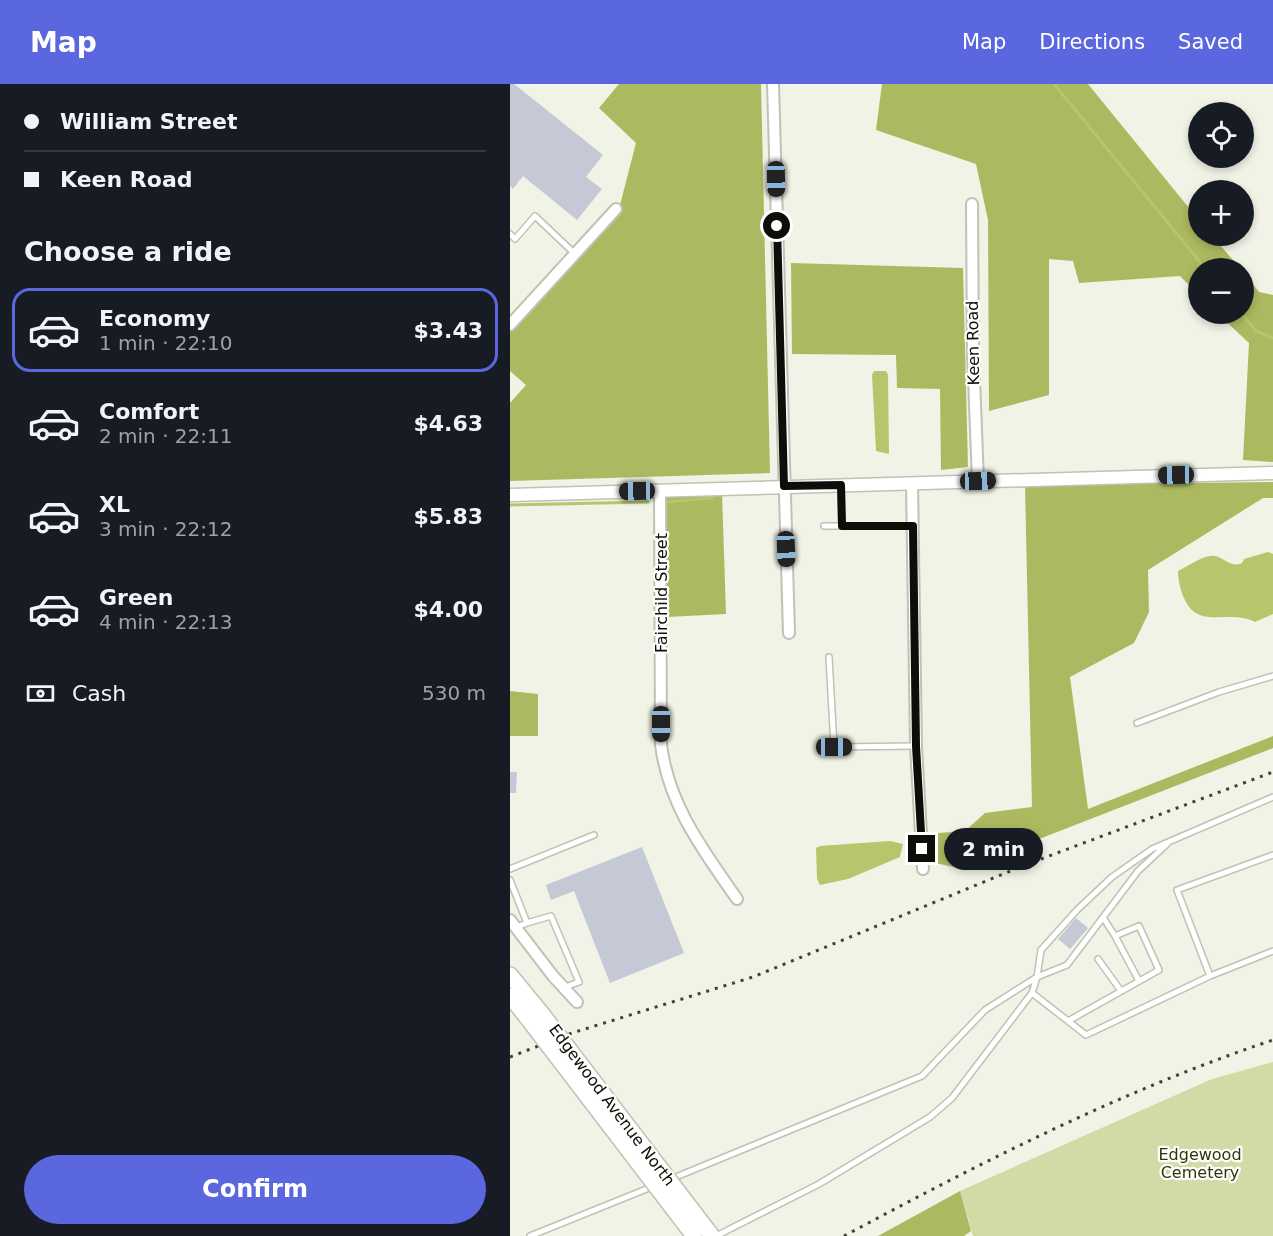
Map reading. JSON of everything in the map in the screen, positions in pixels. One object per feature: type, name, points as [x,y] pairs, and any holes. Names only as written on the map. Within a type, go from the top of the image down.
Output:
[{"type":"main road","name":"Edgewood Avenue North","points":[[510,975],[536,1017],[694,1236]]},
{"type":"main road","name":"Edgewood Avenue North","points":[[510,996],[536,1017],[714,1236]]},
{"type":"street","points":[[773,84],[789,633]]},
{"type":"street","name":"Keen Road","points":[[972,204],[973,353],[978,481]]},
{"type":"street","points":[[510,325],[616,208]]},
{"type":"street","points":[[510,495],[1273,473]]},
{"type":"street","points":[[912,483],[916,746],[923,869]]},
{"type":"street","name":"Fairchild Street","points":[[660,490],[661,745],[665,775],[681,813],[737,899]]},
{"type":"street","points":[[518,923],[564,988],[577,1002]]},
{"type":"lane","points":[[510,245],[535,216],[574,253]]},
{"type":"lane","points":[[510,234],[515,239]]},
{"type":"lane","points":[[841,485],[842,526]]},
{"type":"lane","points":[[824,526],[913,526]]},
{"type":"lane","points":[[829,657],[834,747],[916,746]]},
{"type":"lane","points":[[1137,723],[1219,692],[1273,676]]},
{"type":"lane","points":[[714,1236],[819,1184],[930,1117],[952,1098],[1032,993],[1041,950],[1077,910],[1135,859],[1273,797]]},
{"type":"lane","points":[[510,869],[594,835]]},
{"type":"lane","points":[[530,1236],[922,1076],[985,1011],[1037,977],[1066,964],[1104,919],[1138,871],[1167,844]]},
{"type":"lane","points":[[1210,976],[1177,890],[1273,855]]},
{"type":"lane","points":[[510,880],[518,923],[551,916],[579,982],[564,988]]},
{"type":"lane","points":[[1104,919],[1140,981]]},
{"type":"lane","points":[[1068,1021],[1159,970],[1139,926],[1114,936]]},
{"type":"lane","points":[[1032,993],[1086,1035],[1210,976],[1273,951]]},
{"type":"lane","points":[[1098,959],[1121,991]]},
{"type":"green space","name":"Edgewood Cemetery","points":[[1273,1062],[1273,1236],[973,1236],[960,1191],[1212,1079]]},
{"type":"shaded area","points":[[619,84],[761,84],[770,473],[510,481],[510,403],[526,385],[510,371],[510,331],[619,209],[636,143],[599,108]]},
{"type":"shaded area","points":[[882,84],[1088,84],[1188,207],[1188,246],[1221,246],[1231,258],[1188,258],[1188,284],[1180,276],[1079,283],[1073,261],[1049,259],[1049,395],[989,411],[988,220],[976,164],[876,130]]},
{"type":"shaded area","points":[[791,263],[963,268],[968,467],[941,470],[940,389],[897,388],[896,355],[792,354]]},
{"type":"shaded area","points":[[1254,286],[1259,292],[1273,295],[1273,462],[1243,460],[1249,343],[1229,324],[1254,324]]},
{"type":"shaded area","points":[[874,371],[886,371],[888,375],[889,454],[876,451],[872,375]]},
{"type":"shaded area","points":[[1273,482],[1273,498],[1263,498],[1148,570],[1149,612],[1134,643],[1070,677],[1088,809],[1273,736],[1273,748],[962,869],[927,861],[926,834],[965,831],[985,813],[1032,807],[1025,485]]},
{"type":"shaded area","points":[[722,493],[726,614],[667,617],[666,495]]},
{"type":"shaded area","points":[[1268,552],[1273,554],[1273,614],[1255,622],[1236,617],[1208,617],[1199,615],[1186,602],[1180,587],[1178,571],[1206,557],[1215,556],[1237,564],[1242,563],[1244,559]]},
{"type":"shaded area","points":[[510,691],[538,694],[538,736],[510,736]]},
{"type":"shaded area","points":[[890,841],[903,844],[900,857],[848,879],[820,885],[817,879],[816,848]]},
{"type":"shaded area","points":[[960,1191],[971,1231],[964,1236],[878,1236]]},
{"type":"building","points":[[510,84],[514,84],[603,155],[586,177],[602,189],[577,220],[523,176],[513,189],[510,186]]},
{"type":"building","points":[[510,772],[517,772],[516,793],[510,793]]},
{"type":"building","points":[[642,847],[684,953],[610,983],[574,891],[551,900],[546,885]]},
{"type":"building","points":[[1076,918],[1088,928],[1070,949],[1058,939]]},
{"type":"waterway","points":[[1054,84],[1197,258]]},
{"type":"waterway","points":[[1250,324],[1256,331],[1273,338]]},
{"type":"waterway","points":[[665,502],[712,498]]},
{"type":"waterway","points":[[510,505],[648,502]]},
{"type":"railway","points":[[510,1057],[572,1033],[753,977],[1025,865],[1273,772]]},
{"type":"railway","points":[[844,1236],[1002,1154],[1108,1104],[1162,1081],[1273,1040]]},
{"type":"route","points":[[777,226],[784,486],[841,485],[842,526],[913,526],[916,746],[922,849]]}]
